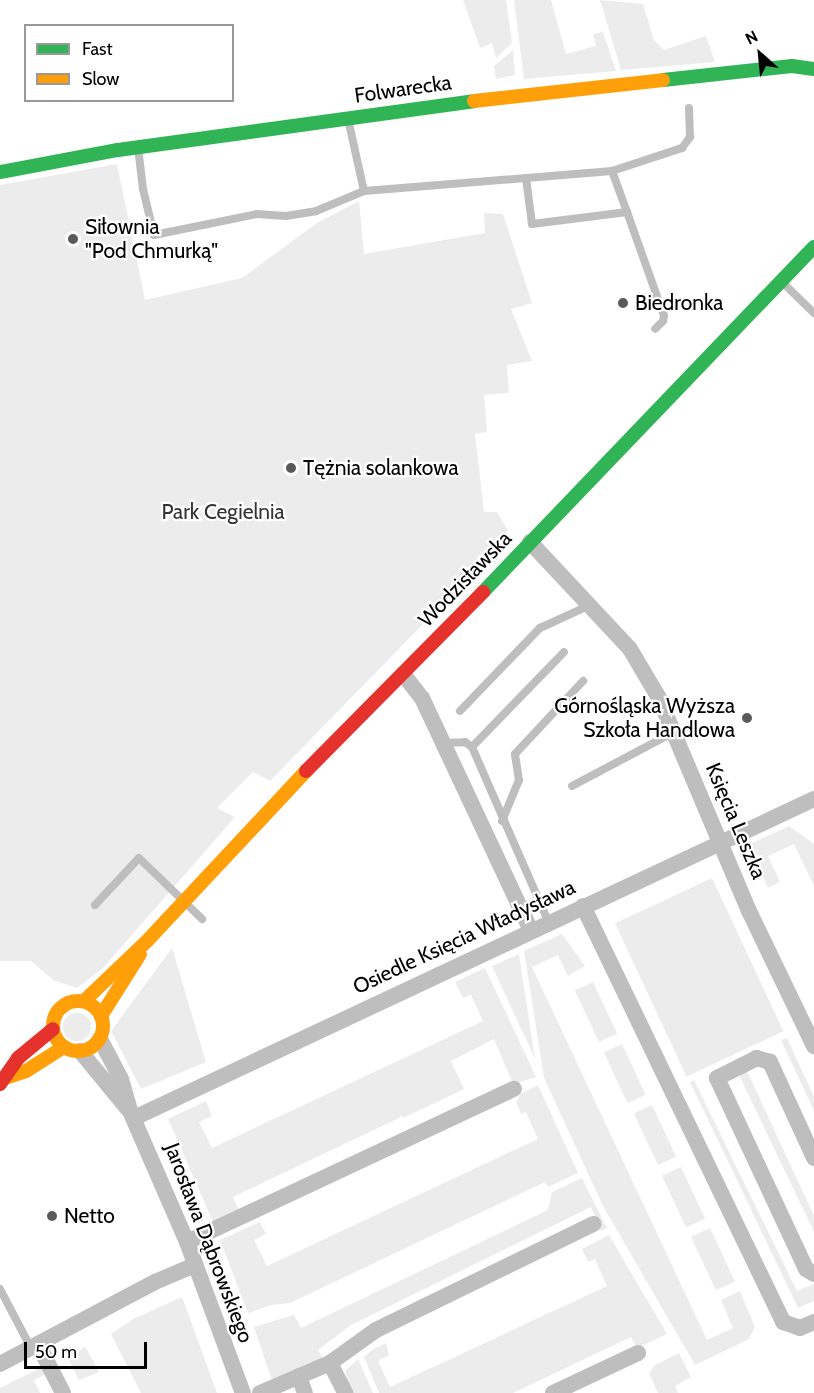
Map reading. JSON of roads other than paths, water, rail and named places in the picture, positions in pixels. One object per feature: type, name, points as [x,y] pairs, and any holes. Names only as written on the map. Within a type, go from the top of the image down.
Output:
[{"type":"street","name":"Folwarecka","points":[[0,172],[138,147],[348,118],[792,66],[814,69]]},
{"type":"street","name":"Wodzisławska","points":[[84,1001],[147,941],[280,796],[403,674],[814,247]]},
{"type":"street","name":"Księcia Leszka","points":[[530,542],[630,649],[674,732],[721,843],[814,1046]]},
{"type":"street","points":[[403,674],[419,693],[530,929]]},
{"type":"street","name":"Osiedle Księcia Władysława","points":[[132,1115],[814,799]]},
{"type":"street","points":[[583,906],[783,1322],[800,1329],[814,1322]]},
{"type":"street","name":"Wodzisławska","points":[[101,1016],[147,941]]},
{"type":"street","points":[[71,1001],[84,1001],[101,1016],[100,1039],[72,1049],[4,1081],[18,1058],[52,1029],[60,1008],[71,1001]]},
{"type":"street","points":[[52,1029],[72,1049]]},
{"type":"street","name":"Jarosława Dąbrowskiego","points":[[100,1039],[121,1079],[132,1115],[187,1242],[243,1393]]},
{"type":"street","name":"Jarosława Dąbrowskiego","points":[[72,1049],[132,1115]]},
{"type":"street","points":[[814,1158],[770,1062],[757,1058],[717,1078],[806,1269],[814,1274]]},
{"type":"street","points":[[187,1242],[514,1089]]},
{"type":"street","points":[[260,1393],[330,1363],[376,1330],[593,1224]]},
{"type":"street","points":[[0,1364],[195,1265]]},
{"type":"street","points":[[34,1346],[63,1393]]},
{"type":"street","points":[[553,1393],[638,1353]]},
{"type":"street","points":[[330,1363],[345,1393]]},
{"type":"street","points":[[299,1376],[305,1393]]},
{"type":"lane","points":[[138,147],[143,189],[154,235],[257,214],[286,216],[316,211],[364,191],[612,171],[682,148],[690,137],[689,108]]},
{"type":"lane","points":[[348,118],[364,191]]},
{"type":"lane","points":[[612,171],[664,316],[663,321],[655,329]]},
{"type":"lane","points":[[526,178],[532,224],[627,212]]},
{"type":"lane","points":[[781,281],[814,311]]},
{"type":"lane","points":[[460,711],[540,628],[591,605]]},
{"type":"lane","points":[[472,747],[564,652]]},
{"type":"lane","points":[[502,821],[519,780],[515,754],[584,681]]},
{"type":"lane","points":[[572,786],[674,732]]},
{"type":"lane","points":[[442,743],[465,742],[472,747],[502,821],[548,921]]},
{"type":"lane","points":[[95,905],[139,858],[202,919]]},
{"type":"lane","points":[[0,1289],[34,1346]]},
{"type":"place","name":"Siłownia \"Pod Chmurką\"","points":[[73,239]]},
{"type":"place","name":"Biedronka","points":[[623,303]]},
{"type":"place","name":"Tężnia solankowa","points":[[291,468]]},
{"type":"place","name":"Górnośląska Wyższa Szkoła Handlowa","points":[[747,718]]},
{"type":"place","name":"Netto","points":[[52,1216]]},
{"type":"park label","name":"Park Cegielnia","points":[[223,512]]}]
